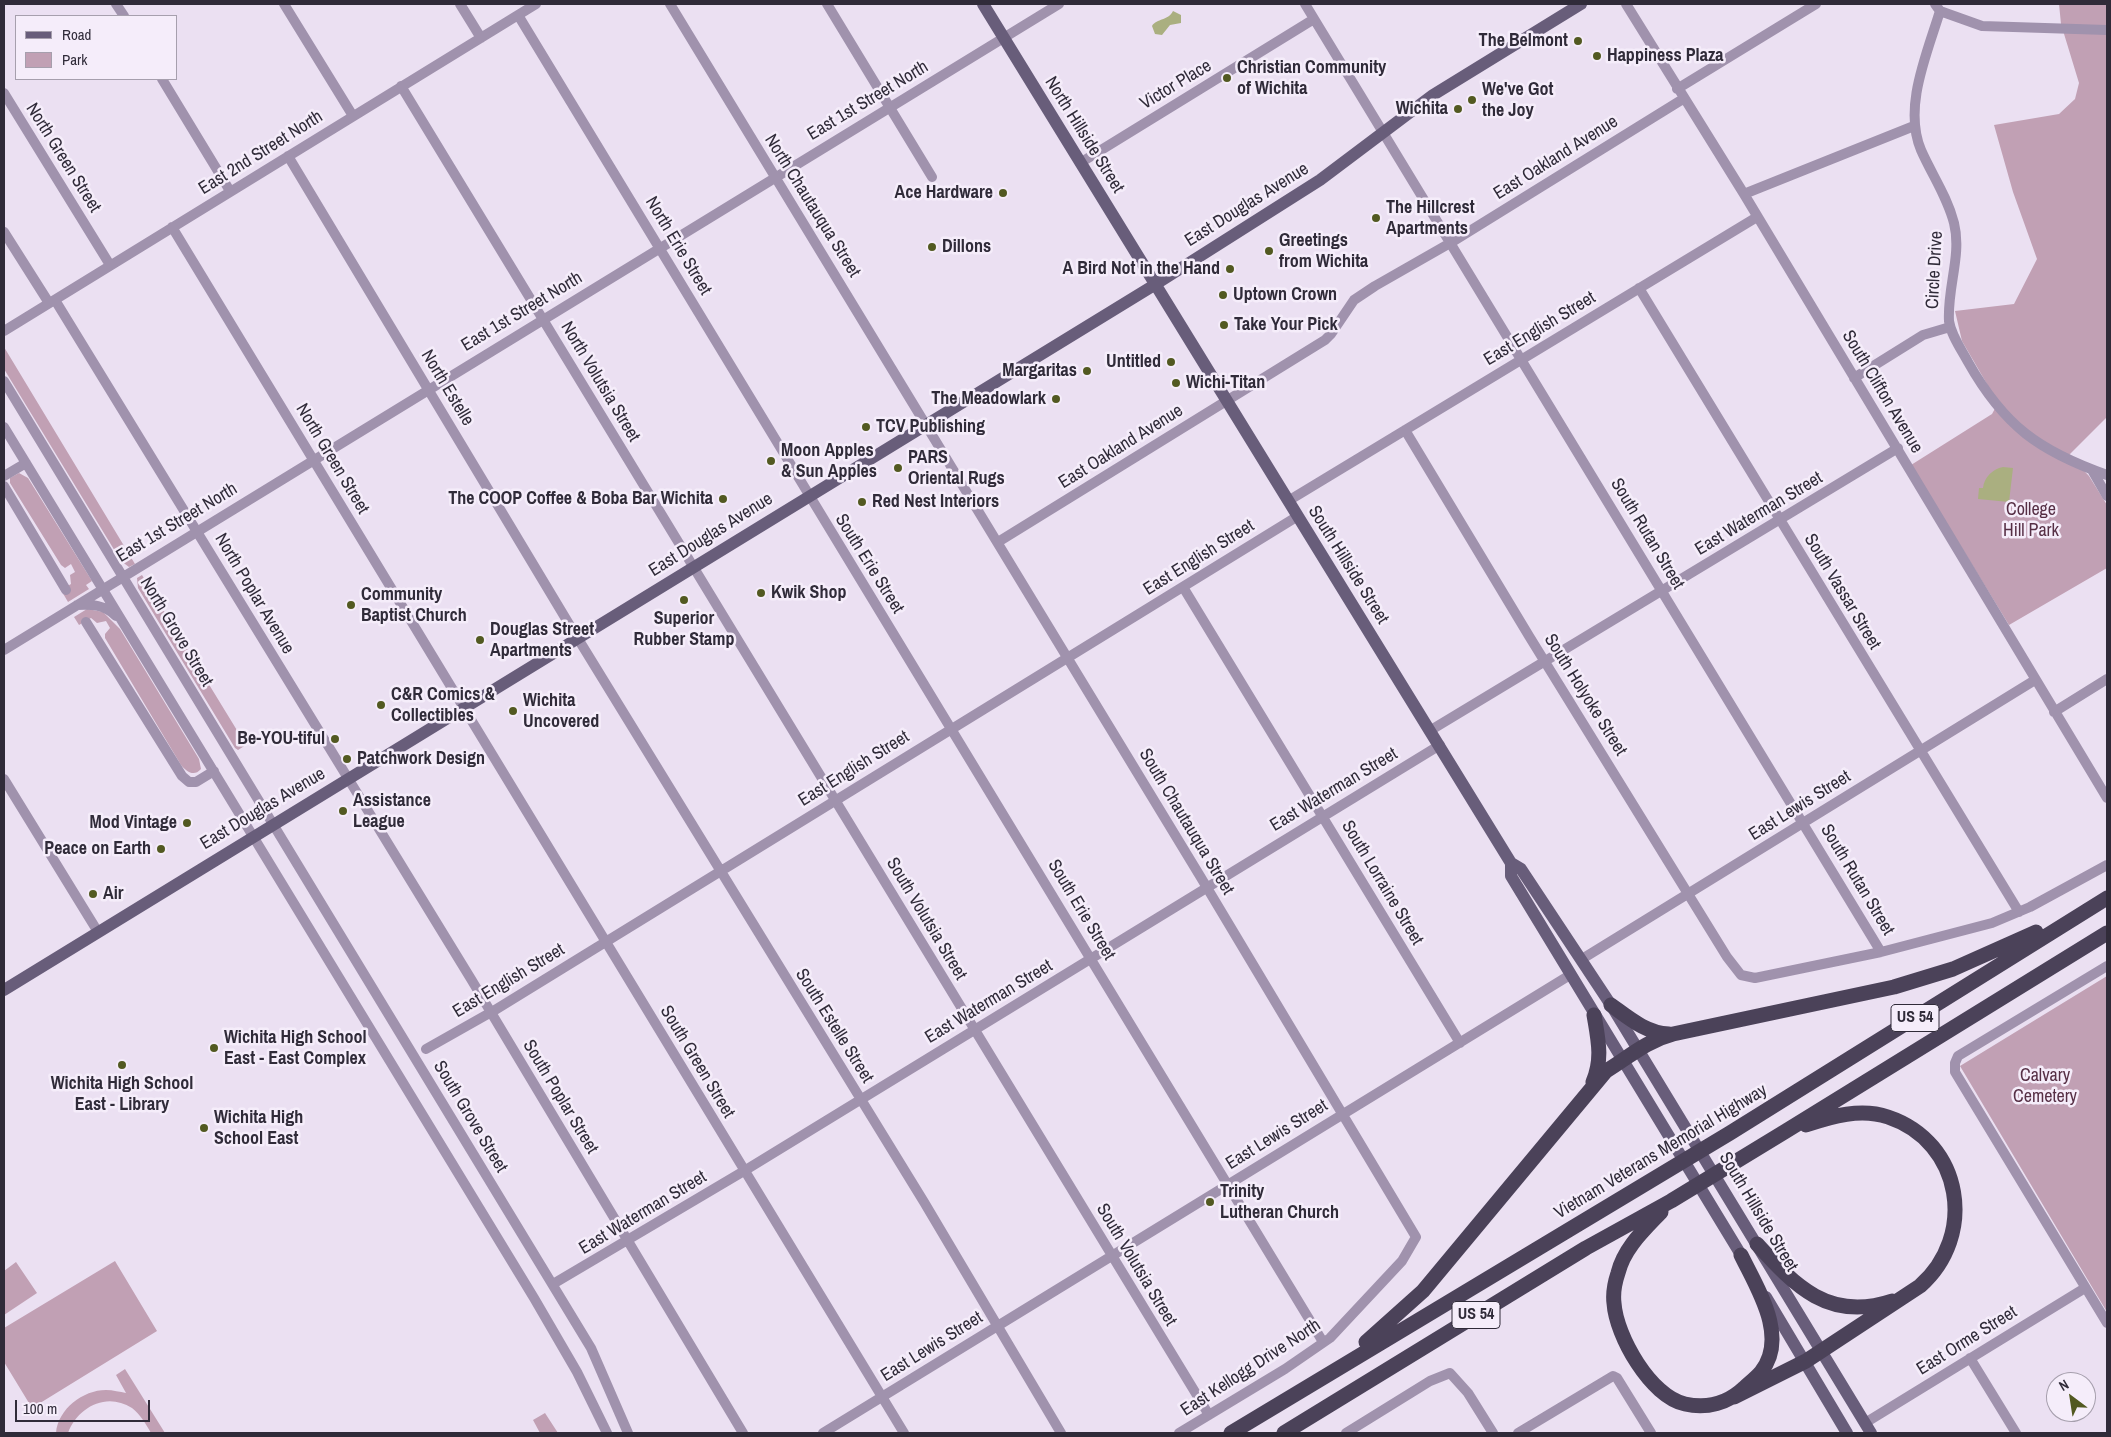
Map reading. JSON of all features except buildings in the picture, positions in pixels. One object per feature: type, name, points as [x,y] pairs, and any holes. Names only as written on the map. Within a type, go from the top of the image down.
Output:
[{"type":"highway","points":[[1306,1387],[1384,1328],[1423,1292],[1592,1086],[1606,1071],[1623,1062],[1648,1042],[1673,1034],[1894,987],[1953,969],[2103,900]]},
{"type":"highway","name":"Vietnam Veterans Memorial Highway","points":[[1231,1433],[1730,1133],[2103,900]]},
{"type":"highway","name":"US 54","points":[[1284,1433],[1586,1248],[1671,1201],[2107,933]]},
{"type":"highway","points":[[1611,1005],[1649,1030],[1656,1033],[1673,1034]]},
{"type":"highway","points":[[1592,1086],[1599,1069],[1600,1053],[1594,1016]]},
{"type":"highway","points":[[1671,1201],[1632,1242],[1618,1272],[1614,1303],[1622,1335],[1648,1377],[1660,1391],[1684,1404],[1711,1406],[1734,1398],[1806,1361],[1907,1295],[1934,1273],[1943,1260],[1952,1236],[1956,1220],[1953,1188],[1949,1175],[1936,1153],[1910,1128],[1887,1117],[1872,1114],[1839,1115],[1786,1131]]},
{"type":"highway","points":[[1757,1244],[1786,1277],[1808,1293],[1826,1302],[1852,1307],[1868,1307],[1907,1295]]},
{"type":"highway","points":[[1734,1398],[1761,1371],[1770,1354],[1772,1334],[1765,1306],[1741,1255]]},
{"type":"main road","name":"North Hillside Street","points":[[983,4],[1156,284]]},
{"type":"main road","name":"East Douglas Avenue","points":[[4,990],[1156,284],[1320,180],[1385,133],[1433,95],[1582,4]]},
{"type":"main road","name":"South Hillside Street","points":[[1156,284],[1511,863],[1521,869],[1611,1005],[1868,1428]]},
{"type":"main road","name":"South Hillside Street","points":[[1511,863],[1511,876],[1848,1433]]},
{"type":"street","points":[[116,4],[123,15]]},
{"type":"street","points":[[284,4],[353,116]]},
{"type":"street","points":[[460,4],[480,38]]},
{"type":"street","name":"East 2nd Street North","points":[[4,331],[536,4]]},
{"type":"street","name":"North Chautauqua Street","points":[[670,4],[926,424]]},
{"type":"street","points":[[827,4],[932,177]]},
{"type":"street","name":"East 1st Street North","points":[[4,650],[312,459],[1059,4]]},
{"type":"street","name":"South Rutan Street","points":[[1305,4],[1452,242],[1881,952]]},
{"type":"street","name":"South Clifton Avenue","points":[[1626,4],[1898,448],[1998,614],[2034,680],[2107,798]]},
{"type":"street","points":[[1677,89],[1816,4]]},
{"type":"street","points":[[1937,7],[1982,26],[2107,30]]},
{"type":"street","name":"Circle Drive","points":[[1937,7],[1919,83],[1914,126],[1921,151],[1945,197],[1954,224],[1955,247],[1949,312],[1950,327],[1977,378],[2005,417],[2030,438],[2061,456],[2107,475]]},
{"type":"street","name":"North Erie Street","points":[[518,15],[660,247],[808,496]]},
{"type":"street","name":"Victor Place","points":[[1080,163],[1314,19]]},
{"type":"street","points":[[163,80],[230,192]]},
{"type":"street","name":"North Volutsia Street","points":[[402,86],[692,567]]},
{"type":"street","name":"North Green Street","points":[[4,93],[110,265]]},
{"type":"street","name":"East Oakland Avenue","points":[[998,542],[1324,340],[1331,334],[1354,300],[1452,242],[1683,99]]},
{"type":"street","points":[[1744,194],[1914,126]]},
{"type":"street","name":"North Estelle","points":[[288,156],[578,638]]},
{"type":"street","name":"East English Street","points":[[1288,500],[1757,217]]},
{"type":"street","name":"North Green Street","points":[[172,227],[463,708]]},
{"type":"street","name":"North Poplar Avenue","points":[[4,232],[52,302],[196,531],[347,779]]},
{"type":"street","name":"South Vassar Street","points":[[1639,288],[2018,912]]},
{"type":"street","points":[[1854,378],[1923,335],[1950,327]]},
{"type":"street","name":"North Grove Street","points":[[4,381],[273,824]]},
{"type":"street","name":"South Chautauqua Street","points":[[926,424],[1207,887],[1416,1237]]},
{"type":"street","points":[[4,427],[534,1298],[577,1372],[607,1433]]},
{"type":"street","name":"South Holyoke Street","points":[[1405,430],[1545,662],[1727,958],[1740,975],[1755,978],[1881,952]]},
{"type":"street","name":"East Waterman Street","points":[[1431,730],[1898,448]]},
{"type":"street","points":[[4,476],[26,463]]},
{"type":"street","points":[[2092,470],[2107,496]]},
{"type":"street","points":[[4,486],[66,590]]},
{"type":"street","name":"South Erie Street","points":[[808,496],[1091,958],[1323,1342]]},
{"type":"street","name":"East English Street","points":[[426,1049],[491,1012],[1298,516]]},
{"type":"street","name":"South Volutsia Street","points":[[692,567],[1209,1415]]},
{"type":"street","name":"South Lorraine Street","points":[[1183,587],[1460,1043]]},
{"type":"street","points":[[76,605],[92,604],[105,608],[123,622]]},
{"type":"street","points":[[86,622],[175,766],[189,782],[196,782],[214,771]]},
{"type":"street","name":"South Estelle Street","points":[[578,638],[998,1326],[1061,1433]]},
{"type":"street","name":"East Lewis Street","points":[[1582,959],[2034,680]]},
{"type":"street","points":[[2054,712],[2107,680]]},
{"type":"street","name":"South Green Street","points":[[463,708],[904,1433]]},
{"type":"street","name":"East Waterman Street","points":[[553,1284],[744,1172],[860,1099],[1440,745]]},
{"type":"street","points":[[4,779],[98,932]]},
{"type":"street","name":"South Poplar Street","points":[[347,779],[491,1012],[743,1433]]},
{"type":"street","name":"South Grove Street","points":[[273,824],[592,1348],[628,1433]]},
{"type":"street","points":[[1881,952],[1992,923],[2018,912],[2107,865]]},
{"type":"street","points":[[2107,966],[1958,1056],[1954,1063],[1955,1072],[2107,1324]]},
{"type":"street","name":"East Lewis Street","points":[[823,1433],[1570,975]]},
{"type":"street","name":"East Kellogg Drive North","points":[[1179,1433],[1285,1369],[1323,1342],[1402,1261],[1416,1237]]},
{"type":"street","name":"East Orme Street","points":[[1868,1428],[1970,1358],[2085,1288]]},
{"type":"street","points":[[1970,1358],[2016,1433]]},
{"type":"street","points":[[1346,1433],[1430,1381],[1450,1374],[1468,1393],[1493,1433]]},
{"type":"street","points":[[1518,1433],[1609,1378],[1617,1378],[1651,1433]]},
{"type":"green space","name":"College Hill Park","points":[[2059,4],[2107,4],[2107,417],[2069,455],[2089,476],[2107,505],[2107,568],[2009,625],[1911,465],[1992,414],[1998,403],[1962,341],[1955,311],[2014,304],[2037,259],[2013,192],[1994,125],[2059,114],[2075,99],[2079,83],[2061,24]]},
{"type":"green space","points":[[4,347],[135,564],[129,567],[121,561],[4,369]]},
{"type":"green space","points":[[19,473],[28,478],[92,581],[86,585],[89,589],[68,602],[61,590],[71,584],[70,575],[75,572],[71,564],[65,568],[61,565],[10,483],[10,478]]},
{"type":"green space","points":[[142,575],[246,745],[238,750],[235,748],[138,588],[137,578]]},
{"type":"green space","points":[[87,609],[103,612],[120,629],[199,759],[201,769],[196,773],[191,773],[181,765],[105,638],[105,634],[110,628],[106,621],[97,623],[91,618],[79,625],[74,617]]},
{"type":"green space","name":"Calvary Cemetery","points":[[2107,976],[2107,1312],[1960,1066]]},
{"type":"green space","points":[[115,1261],[157,1331],[32,1408],[4,1362],[4,1328]]},
{"type":"green space","points":[[16,1262],[37,1293],[4,1315],[4,1271]]},
{"type":"green space","points":[[125,1369],[165,1433],[151,1433],[140,1416],[132,1408],[112,1401],[94,1405],[85,1410],[72,1424],[68,1433],[56,1433],[61,1416],[73,1402],[81,1397],[89,1393],[106,1390],[126,1393],[116,1375]]},
{"type":"green space","points":[[545,1413],[558,1433],[540,1433],[533,1420]]},
{"type":"shaded area","points":[[1173,11],[1181,15],[1181,23],[1170,25],[1162,35],[1155,34],[1152,26],[1154,23],[1168,16]]},
{"type":"shaded area","points":[[2003,467],[2013,468],[2009,502],[1978,499],[1979,488],[1983,488],[1987,477],[1995,470]]},
{"type":"place","name":"The Belmont","points":[[1578,41]]},
{"type":"place","name":"Happiness Plaza","points":[[1597,56]]},
{"type":"place","name":"Christian Community of Wichita","points":[[1227,78]]},
{"type":"place","name":"We've Got the Joy","points":[[1472,100]]},
{"type":"place","name":"Wichita","points":[[1458,109]]},
{"type":"place","name":"Ace Hardware","points":[[1003,193]]},
{"type":"place","name":"The Hillcrest Apartments","points":[[1376,218]]},
{"type":"place","name":"Dillons","points":[[932,247]]},
{"type":"place","name":"Greetings from Wichita","points":[[1269,251]]},
{"type":"place","name":"A Bird Not in the Hand","points":[[1230,269]]},
{"type":"place","name":"Uptown Crown","points":[[1223,295]]},
{"type":"place","name":"Take Your Pick","points":[[1224,325]]},
{"type":"place","name":"Untitled","points":[[1171,362]]},
{"type":"place","name":"Margaritas","points":[[1087,371]]},
{"type":"place","name":"Wichi-Titan","points":[[1176,383]]},
{"type":"place","name":"The Meadowlark","points":[[1056,399]]},
{"type":"place","name":"TCV Publishing","points":[[866,427]]},
{"type":"place","name":"Moon Apples & Sun Apples","points":[[771,461]]},
{"type":"place","name":"PARS Oriental Rugs","points":[[898,468]]},
{"type":"place","name":"The COOP Coffee & Boba Bar Wichita","points":[[723,499]]},
{"type":"place","name":"Red Nest Interiors","points":[[862,502]]},
{"type":"place","name":"Kwik Shop","points":[[761,593]]},
{"type":"place","name":"Superior Rubber Stamp","points":[[684,600]]},
{"type":"place","name":"Community Baptist Church","points":[[351,605]]},
{"type":"place","name":"Douglas Street Apartments","points":[[480,640]]},
{"type":"place","name":"C&R Comics & Collectibles","points":[[381,705]]},
{"type":"place","name":"Wichita Uncovered","points":[[513,711]]},
{"type":"place","name":"Be-YOU-tiful","points":[[335,739]]},
{"type":"place","name":"Patchwork Design","points":[[347,759]]},
{"type":"place","name":"Assistance League","points":[[343,811]]},
{"type":"place","name":"Mod Vintage","points":[[187,823]]},
{"type":"place","name":"Peace on Earth","points":[[161,849]]},
{"type":"place","name":"Air","points":[[93,894]]},
{"type":"place","name":"Wichita High School East - East Complex","points":[[214,1048]]},
{"type":"place","name":"Wichita High School East - Library","points":[[122,1065]]},
{"type":"place","name":"Wichita High School East","points":[[204,1128]]},
{"type":"place","name":"Trinity Lutheran Church","points":[[1210,1202]]}]
